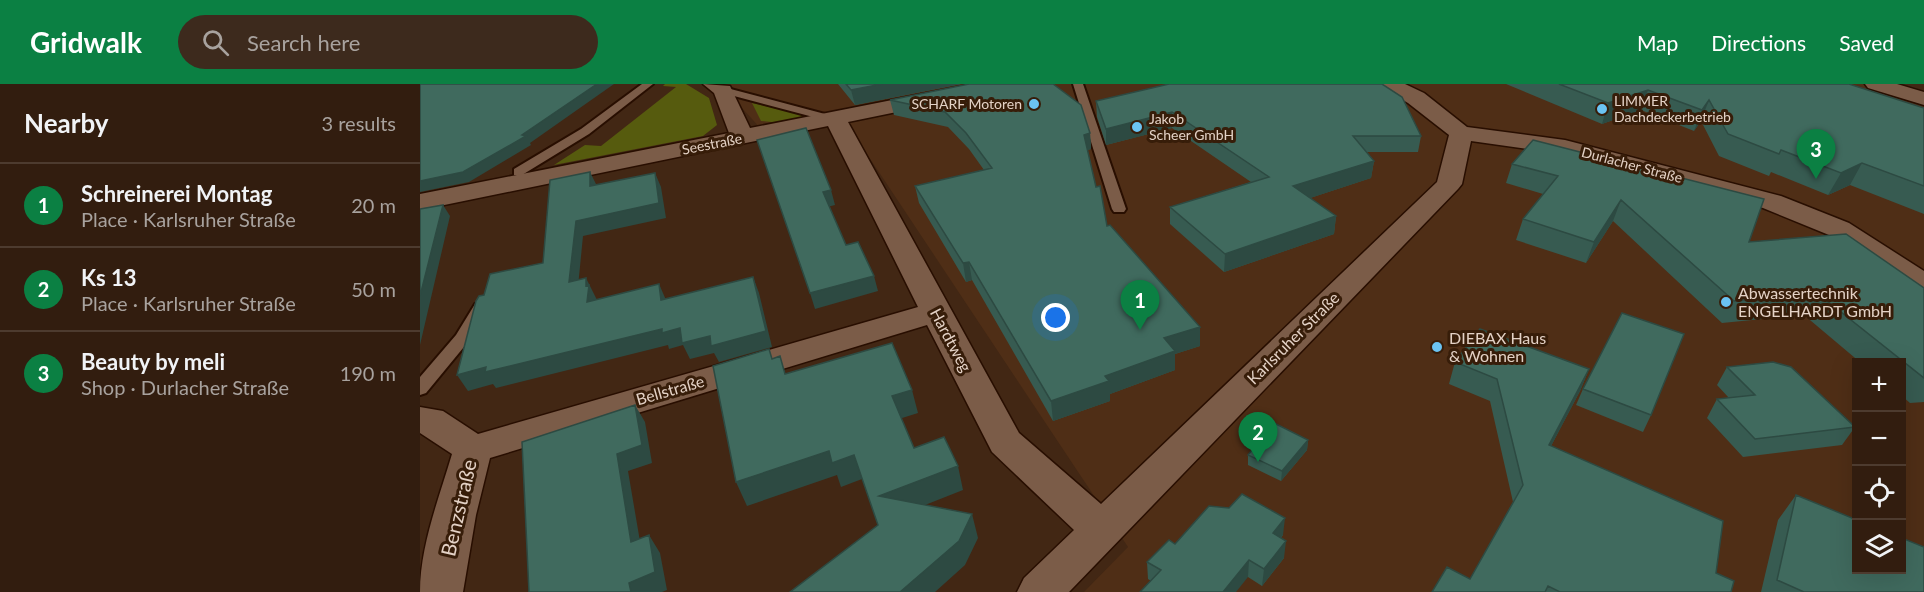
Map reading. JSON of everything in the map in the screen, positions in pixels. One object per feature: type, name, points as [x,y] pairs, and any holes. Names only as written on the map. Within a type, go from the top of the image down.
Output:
[{"type":"street","name":"Seestraße","points":[[420,202],[836,120],[1004,84]]},
{"type":"street","points":[[1389,84],[1416,98],[1461,133]]},
{"type":"street","points":[[1875,84],[1924,99]]},
{"type":"street","points":[[718,87],[743,138]]},
{"type":"street","name":"Hardtweg","points":[[836,120],[1005,442],[1103,531]]},
{"type":"street","name":"Durlacher Straße","points":[[1461,133],[1508,137],[1565,147],[1772,202],[1839,228],[1924,284]]},
{"type":"street","name":"Karlsruher Straße","points":[[1040,592],[1449,184],[1461,133]]},
{"type":"street","name":"Bellstraße","points":[[473,449],[936,312]]},
{"type":"street","name":"Benzstraße","points":[[420,420],[430,420],[473,449],[455,515],[440,592]]},
{"type":"lane","points":[[518,172],[556,153],[595,127],[648,84]]},
{"type":"lane","points":[[1078,84],[1119,208]]},
{"type":"lane","points":[[718,87],[836,120]]},
{"type":"lane","points":[[420,389],[462,338],[482,306]]},
{"type":"shaded area","points":[[665,84],[686,84],[709,98],[717,125],[703,136],[554,165],[585,145],[601,146],[676,87],[663,86]]},
{"type":"shaded area","points":[[720,84],[1872,84],[1924,100],[1924,592],[1084,592],[1128,547],[841,115],[763,131]]},
{"type":"shaded area","points":[[752,103],[812,117],[780,123],[761,121]]},
{"type":"building","points":[[420,84],[597,84],[522,135],[526,136],[463,172],[420,181]]},
{"type":"building","points":[[846,84],[882,84],[851,90]]},
{"type":"building","points":[[969,84],[1053,84],[1081,105],[1090,133],[1084,135],[1096,187],[1100,186],[1107,226],[1110,225],[1200,327],[1164,338],[1175,351],[1105,376],[1109,381],[1051,401],[969,262],[963,263],[915,186],[992,168],[966,133],[945,112],[890,100]]},
{"type":"building","points":[[1169,84],[1382,84],[1402,97],[1421,136],[1353,136],[1374,161],[1293,186],[1336,216],[1225,254],[1170,207],[1269,177],[1172,112],[1106,129],[1096,101]]},
{"type":"building","points":[[1559,84],[1849,84],[1924,108],[1924,186],[1862,163],[1841,173],[1781,150],[1779,154],[1728,134],[1709,100],[1702,110],[1648,90],[1608,103]]},
{"type":"building","points":[[806,128],[831,190],[823,192],[846,245],[858,242],[874,276],[810,293],[757,140]]},
{"type":"building","points":[[1533,140],[1764,199],[1749,242],[1846,234],[1924,288],[1924,378],[1906,364],[1906,358],[1899,358],[1817,293],[1734,301],[1621,200],[1594,242],[1523,219],[1558,176],[1512,164]]},
{"type":"building","points":[[590,172],[590,186],[655,173],[659,203],[576,221],[569,282],[586,278],[586,286],[589,285],[587,302],[659,284],[661,300],[753,277],[766,331],[711,346],[710,336],[682,343],[680,328],[662,333],[662,329],[485,372],[486,367],[457,375],[476,301],[479,296],[484,295],[490,274],[543,263],[550,180]]},
{"type":"building","points":[[443,205],[420,296],[420,209]]},
{"type":"building","points":[[1622,313],[1684,334],[1651,415],[1583,389]]},
{"type":"building","points":[[1480,329],[1589,369],[1549,445],[1723,521],[1716,573],[1734,581],[1731,592],[1560,592],[1548,586],[1545,592],[1432,592],[1447,567],[1470,579],[1523,485],[1497,379],[1455,362]]},
{"type":"building","points":[[892,343],[912,390],[892,396],[914,448],[944,437],[958,466],[879,496],[972,514],[959,541],[900,592],[790,592],[878,525],[854,455],[832,463],[829,451],[736,482],[713,366],[769,349],[772,359],[780,356],[785,374]]},
{"type":"building","points":[[1773,362],[1791,367],[1852,424],[1852,427],[1755,439],[1717,399],[1755,395],[1727,367]]},
{"type":"building","points":[[635,405],[642,445],[617,454],[631,542],[649,535],[655,572],[629,583],[631,592],[529,592],[522,442]]},
{"type":"building","points":[[1274,423],[1308,440],[1282,471],[1248,455]]},
{"type":"building","points":[[1242,494],[1285,518],[1273,533],[1286,541],[1264,569],[1249,560],[1223,592],[1140,592],[1161,570],[1147,562],[1169,540],[1175,544],[1209,506],[1229,508]]},
{"type":"building","points":[[1796,495],[1852,518],[1852,574],[1906,574],[1906,540],[1924,547],[1924,592],[1804,592],[1777,580]]},
{"type":"place","name":"SCHARF Motoren","points":[[1034,104]]},
{"type":"place","name":"LIMMER Dachdeckerbetrieb","points":[[1602,109]]},
{"type":"place","name":"Jakob Scheer GmbH","points":[[1137,127]]},
{"type":"place","name":"Beauty by meli","points":[[1816,179]]},
{"type":"place","name":"Abwassertechnik ENGELHARDT GmbH","points":[[1726,302]]},
{"type":"place","name":"Schreinerei Montag","points":[[1140,330]]},
{"type":"place","name":"DIEBAX Haus & Wohnen","points":[[1437,347]]},
{"type":"place","name":"Ks 13","points":[[1258,462]]}]
